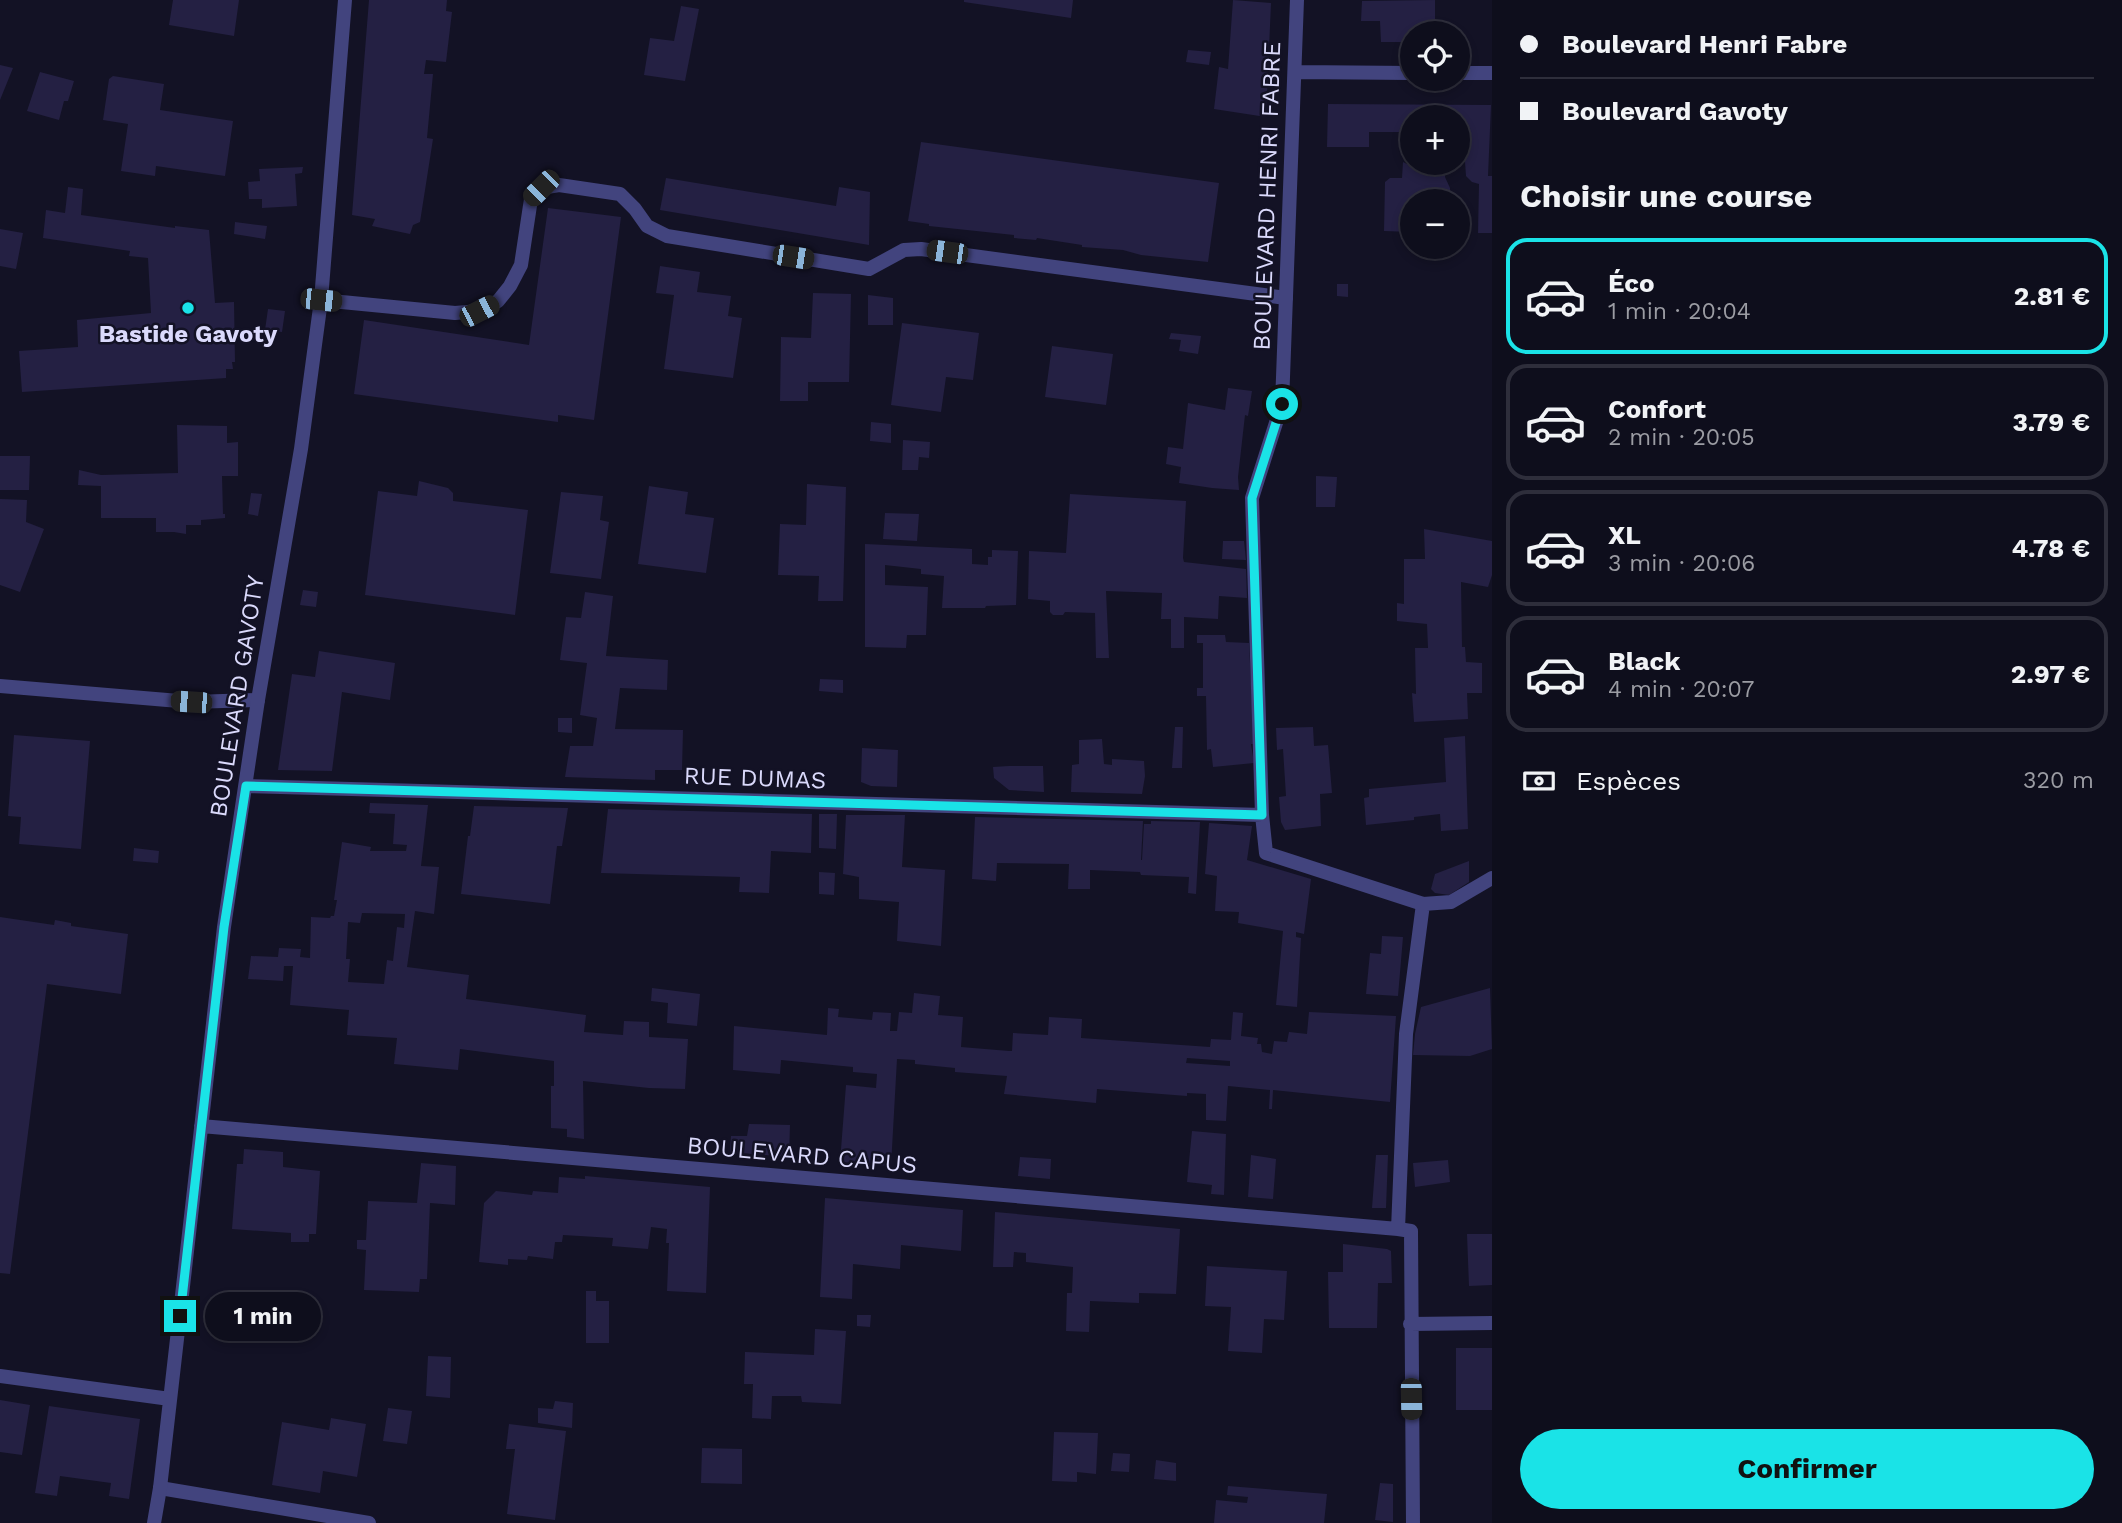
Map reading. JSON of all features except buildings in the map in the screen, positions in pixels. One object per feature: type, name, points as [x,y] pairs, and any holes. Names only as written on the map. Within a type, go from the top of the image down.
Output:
[{"type":"street","name":"BOULEVARD GAVOTY","points":[[154,1523],[224,927],[258,699],[301,449],[321,300],[345,0]]},
{"type":"street","name":"BOULEVARD HENRI FABRE","points":[[1297,0],[1282,404],[1252,498],[1265,853],[1423,904]]},
{"type":"street","points":[[1294,72],[1400,73]]},
{"type":"street","points":[[1470,73],[1492,74]]},
{"type":"street","points":[[321,300],[455,313],[479,311],[498,301],[521,265],[531,198],[541,188],[559,185],[620,194],[647,226],[667,236],[869,269],[904,250],[920,249],[1286,298]]},
{"type":"street","points":[[0,686],[191,702],[258,699]]},
{"type":"street","name":"RUE DUMAS","points":[[246,786],[1262,815]]},
{"type":"street","points":[[1413,1523],[1410,1231],[1398,1229],[1406,1034],[1423,904],[1451,902],[1492,878]]},
{"type":"street","name":"BOULEVARD CAPUS","points":[[201,1126],[1398,1229]]},
{"type":"street","points":[[1410,1324],[1492,1323]]},
{"type":"street","points":[[0,1376],[170,1399]]},
{"type":"street","points":[[160,1488],[369,1523]]},
{"type":"place","name":"Bastide Gavoty","points":[[188,308]]},
{"type":"route","points":[[180,1316],[224,927],[246,786],[1262,815],[1252,498],[1282,404]]}]
